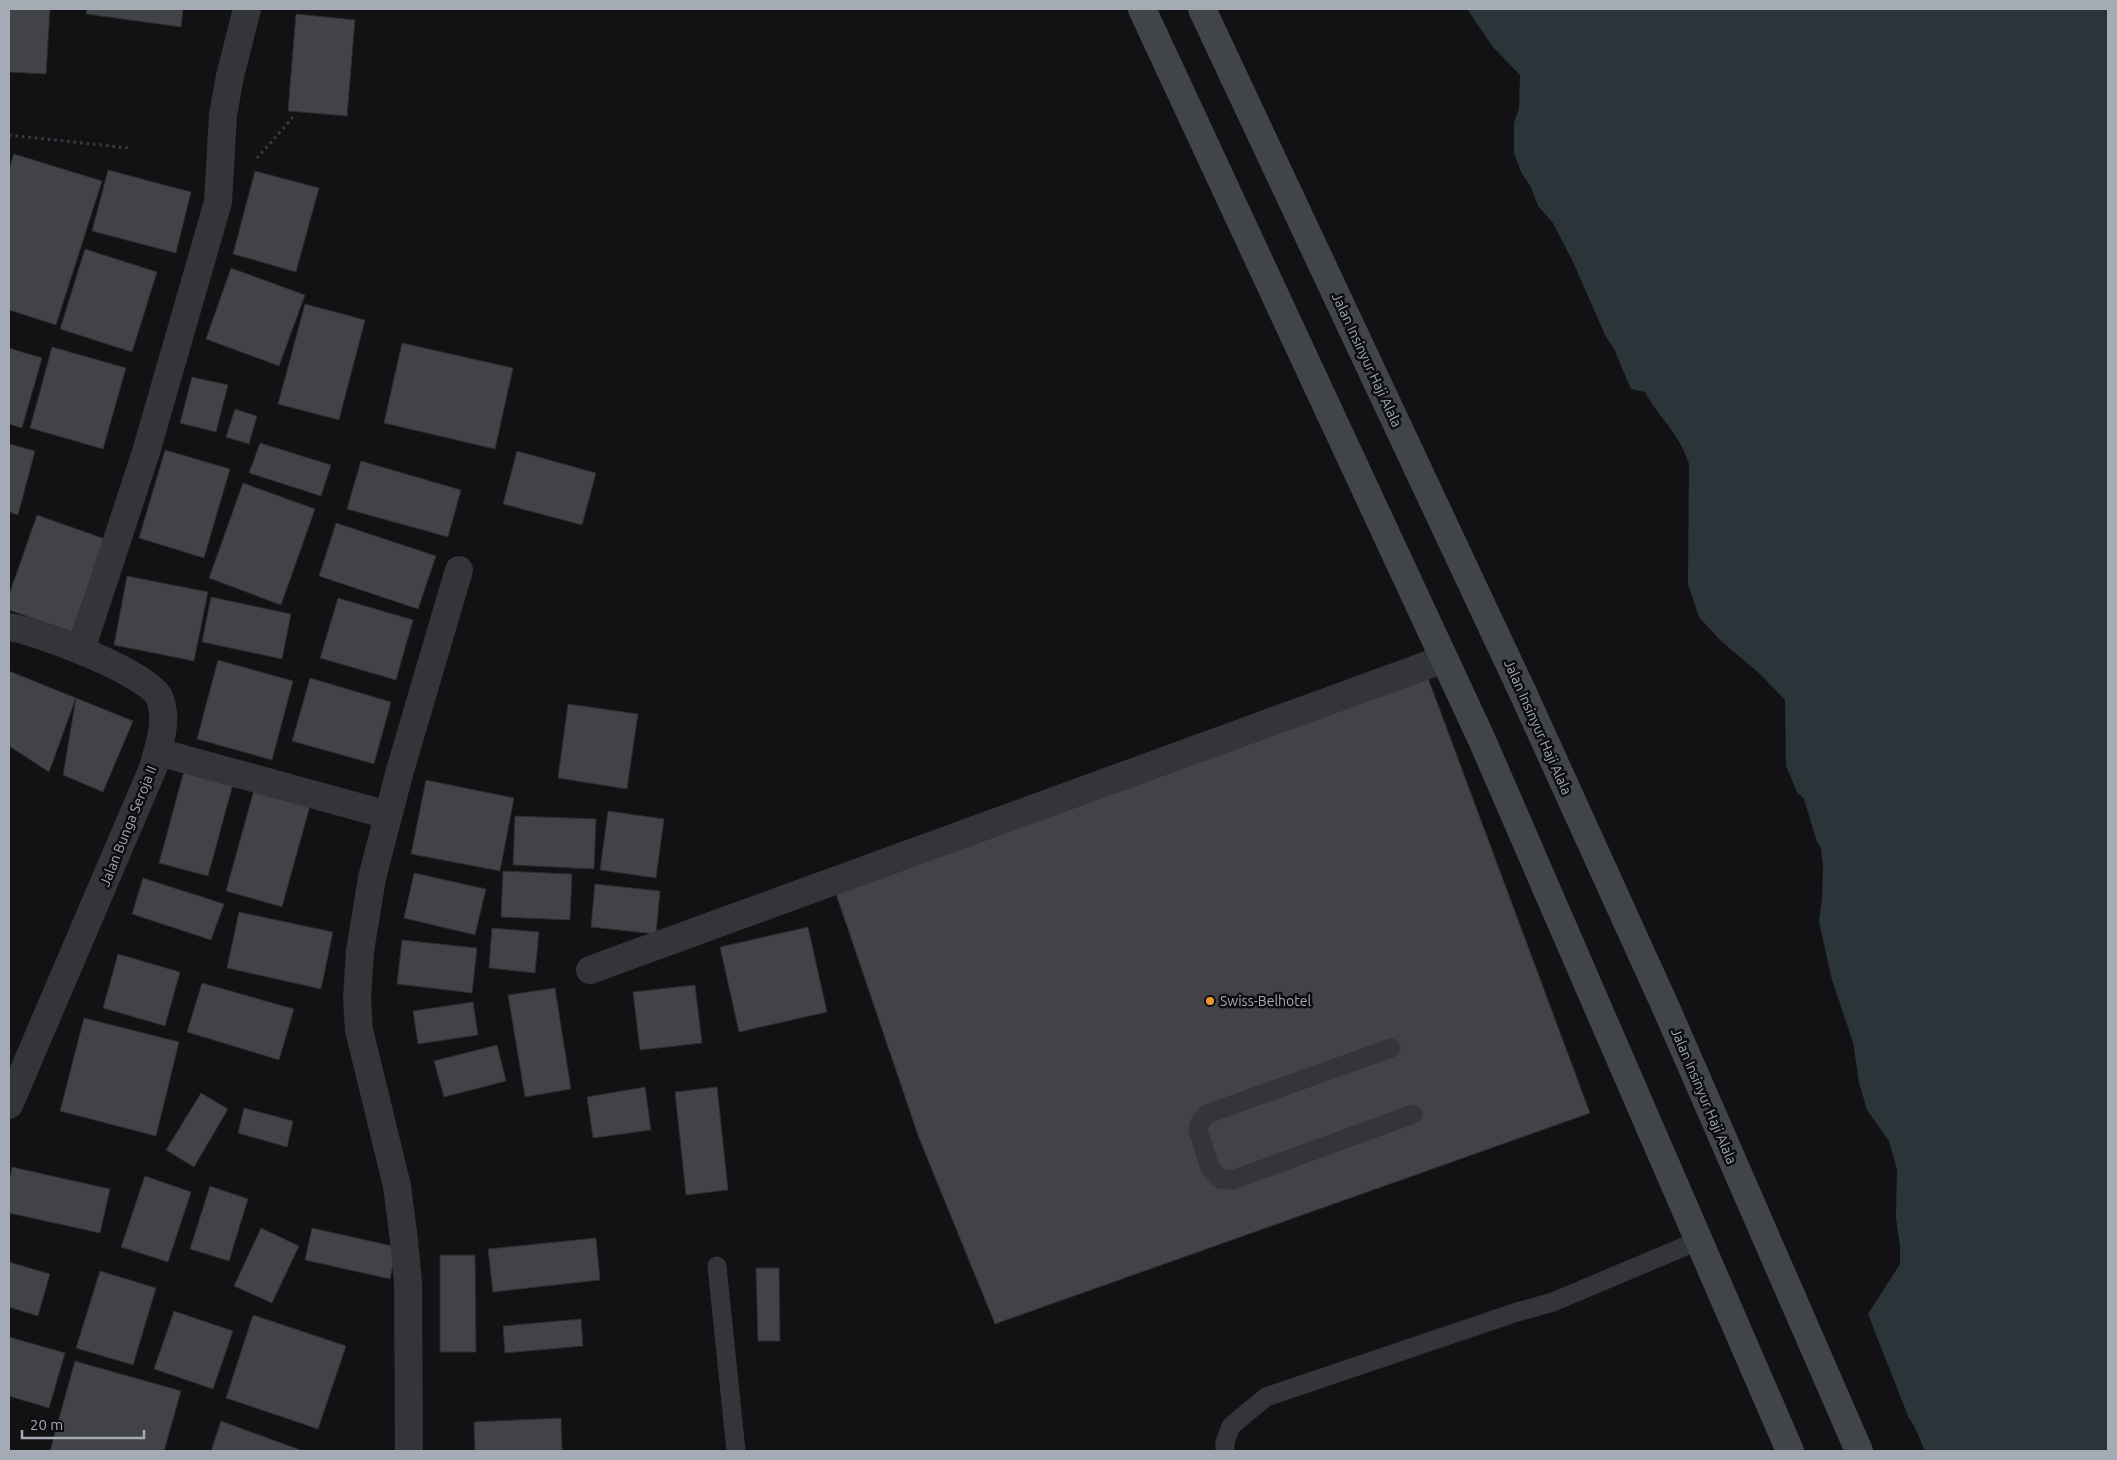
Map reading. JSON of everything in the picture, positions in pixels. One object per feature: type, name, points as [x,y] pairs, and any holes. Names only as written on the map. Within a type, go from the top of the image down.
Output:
[{"type":"main road","points":[[1142,9],[1486,749],[1790,1451]]},
{"type":"main road","name":"Jalan Insinyur Haji Alala","points":[[1202,9],[1523,693],[1667,1010],[1859,1451]]},
{"type":"street","points":[[81,650],[146,452],[218,202],[223,115],[230,76],[247,9]]},
{"type":"street","points":[[409,1451],[408,1282],[404,1240],[397,1186],[359,1030],[357,999],[360,950],[372,878],[388,815],[459,570]]},
{"type":"street","name":"Jalan Bunga Seroja II","points":[[9,626],[56,640],[81,650],[142,680],[158,695],[163,709],[164,723],[153,768],[9,1105]]},
{"type":"street","points":[[590,970],[1444,659]]},
{"type":"street","points":[[158,752],[388,815]]},
{"type":"lane","points":[[1392,1048],[1207,1114],[1200,1122],[1198,1130],[1210,1168],[1220,1179],[1233,1180],[1413,1114]]},
{"type":"lane","points":[[1226,1451],[1225,1442],[1231,1426],[1266,1397],[1517,1312],[1553,1302],[1700,1240]]},
{"type":"lane","points":[[717,1266],[736,1451]]},
{"type":"path","points":[[9,135],[129,148]]},
{"type":"shaded area","points":[[1467,9],[2108,9],[2108,1451],[1925,1451],[1908,1416],[1868,1314],[1900,1264],[1896,1218],[1897,1169],[1889,1141],[1867,1110],[1859,1083],[1853,1042],[1832,980],[1819,922],[1823,866],[1821,848],[1817,842],[1804,799],[1797,792],[1786,766],[1785,700],[1760,674],[1720,640],[1699,617],[1688,584],[1689,464],[1685,453],[1675,435],[1645,392],[1631,389],[1574,264],[1553,223],[1538,206],[1531,187],[1521,172],[1514,153],[1514,123],[1519,109],[1520,75],[1493,47]]},
{"type":"building","points":[[9,9],[50,9],[46,74],[9,72]]},
{"type":"building","points":[[87,9],[183,9],[181,27],[86,14]]},
{"type":"building","points":[[296,14],[355,20],[347,116],[288,111]]},
{"type":"building","points":[[14,154],[102,181],[56,325],[9,310],[9,169]]},
{"type":"building","points":[[108,170],[191,192],[176,253],[92,231]]},
{"type":"building","points":[[255,171],[319,188],[296,272],[233,254]]},
{"type":"building","points":[[85,249],[157,272],[132,352],[60,329]]},
{"type":"building","points":[[231,268],[305,295],[279,366],[206,339]]},
{"type":"building","points":[[305,304],[365,320],[339,420],[278,404]]},
{"type":"building","points":[[402,343],[513,368],[495,449],[384,423]]},
{"type":"building","points":[[52,347],[126,368],[103,449],[30,428]]},
{"type":"building","points":[[9,348],[42,358],[22,428],[9,424]]},
{"type":"building","points":[[192,377],[228,385],[216,432],[180,423]]},
{"type":"building","points":[[235,409],[257,416],[249,444],[226,437]]},
{"type":"building","points":[[260,443],[331,465],[321,496],[249,473]]},
{"type":"building","points":[[9,444],[35,451],[18,515],[9,512]]},
{"type":"building","points":[[165,450],[230,469],[204,558],[139,538]]},
{"type":"building","points":[[517,451],[596,473],[582,525],[503,504]]},
{"type":"building","points":[[361,461],[461,490],[448,537],[347,509]]},
{"type":"building","points":[[243,483],[315,509],[281,605],[209,578]]},
{"type":"building","points":[[37,515],[105,539],[72,632],[9,610],[9,595]]},
{"type":"building","points":[[336,523],[436,556],[418,609],[319,576]]},
{"type":"building","points":[[127,576],[208,592],[194,661],[114,645]]},
{"type":"building","points":[[211,597],[291,614],[282,659],[202,642]]},
{"type":"building","points":[[338,598],[413,620],[396,680],[320,658]]},
{"type":"building","points":[[218,660],[293,681],[272,760],[197,739]]},
{"type":"building","points":[[9,671],[76,698],[49,772],[9,746]]},
{"type":"building","points":[[310,678],[391,702],[374,764],[292,741]]},
{"type":"building","name":"Swiss-Belhotel","points":[[1428,678],[1590,1113],[995,1324],[919,1138],[834,888]]},
{"type":"building","points":[[76,698],[133,721],[103,792],[63,775]]},
{"type":"building","points":[[568,704],[638,714],[627,789],[558,778]]},
{"type":"building","points":[[184,771],[233,784],[208,876],[159,863]]},
{"type":"building","points":[[257,779],[313,795],[282,907],[226,891]]},
{"type":"building","points":[[426,780],[514,798],[500,871],[411,854]]},
{"type":"building","points":[[608,811],[664,819],[656,878],[600,870]]},
{"type":"building","points":[[515,816],[596,819],[594,869],[513,865]]},
{"type":"building","points":[[503,871],[572,874],[570,920],[501,917]]},
{"type":"building","points":[[414,873],[486,889],[475,935],[404,918]]},
{"type":"building","points":[[143,878],[224,904],[211,940],[132,914]]},
{"type":"building","points":[[595,884],[660,891],[656,934],[591,927]]},
{"type":"building","points":[[239,912],[333,932],[321,989],[227,968]]},
{"type":"building","points":[[808,927],[827,1012],[739,1032],[720,947]]},
{"type":"building","points":[[492,928],[539,932],[535,973],[489,968]]},
{"type":"building","points":[[402,940],[477,948],[472,993],[397,984]]},
{"type":"building","points":[[118,954],[180,972],[165,1026],[103,1008]]},
{"type":"building","points":[[202,983],[294,1009],[279,1060],[187,1032]]},
{"type":"building","points":[[695,985],[702,1043],[640,1050],[633,992]]},
{"type":"building","points":[[555,988],[571,1089],[525,1097],[508,995]]},
{"type":"building","points":[[473,1002],[478,1035],[418,1044],[413,1011]]},
{"type":"building","points":[[84,1018],[179,1042],[156,1136],[60,1111]]},
{"type":"building","points":[[497,1045],[506,1081],[444,1097],[434,1061]]},
{"type":"building","points":[[645,1087],[651,1130],[593,1138],[587,1097]]},
{"type":"building","points":[[717,1087],[728,1190],[686,1195],[675,1092]]},
{"type":"building","points":[[201,1093],[228,1109],[194,1167],[166,1150]]},
{"type":"building","points":[[244,1108],[293,1121],[287,1147],[238,1133]]},
{"type":"building","points":[[12,1167],[110,1189],[100,1233],[9,1213],[9,1183]]},
{"type":"building","points":[[145,1176],[191,1192],[168,1262],[121,1247]]},
{"type":"building","points":[[210,1186],[248,1199],[229,1261],[190,1249]]},
{"type":"building","points":[[261,1228],[299,1246],[272,1303],[234,1286]]},
{"type":"building","points":[[312,1228],[397,1247],[390,1279],[305,1260]]},
{"type":"building","points":[[596,1238],[600,1280],[493,1292],[488,1249]]},
{"type":"building","points":[[440,1255],[475,1255],[476,1352],[440,1352]]},
{"type":"building","points":[[9,1262],[50,1274],[38,1316],[9,1307]]},
{"type":"building","points":[[756,1268],[779,1268],[780,1341],[758,1341]]},
{"type":"building","points":[[100,1271],[156,1288],[133,1365],[76,1348]]},
{"type":"building","points":[[174,1311],[233,1331],[213,1389],[154,1369]]},
{"type":"building","points":[[253,1315],[346,1346],[318,1429],[226,1398]]},
{"type":"building","points":[[581,1319],[583,1346],[505,1353],[503,1326]]},
{"type":"building","points":[[9,1337],[65,1353],[49,1408],[9,1396]]},
{"type":"building","points":[[75,1361],[181,1391],[164,1451],[50,1451]]},
{"type":"building","points":[[561,1418],[562,1451],[475,1451],[474,1422]]},
{"type":"building","points":[[221,1421],[303,1451],[211,1451]]},
{"type":"place","name":"Swiss-Belhotel","points":[[1210,1001]]}]
